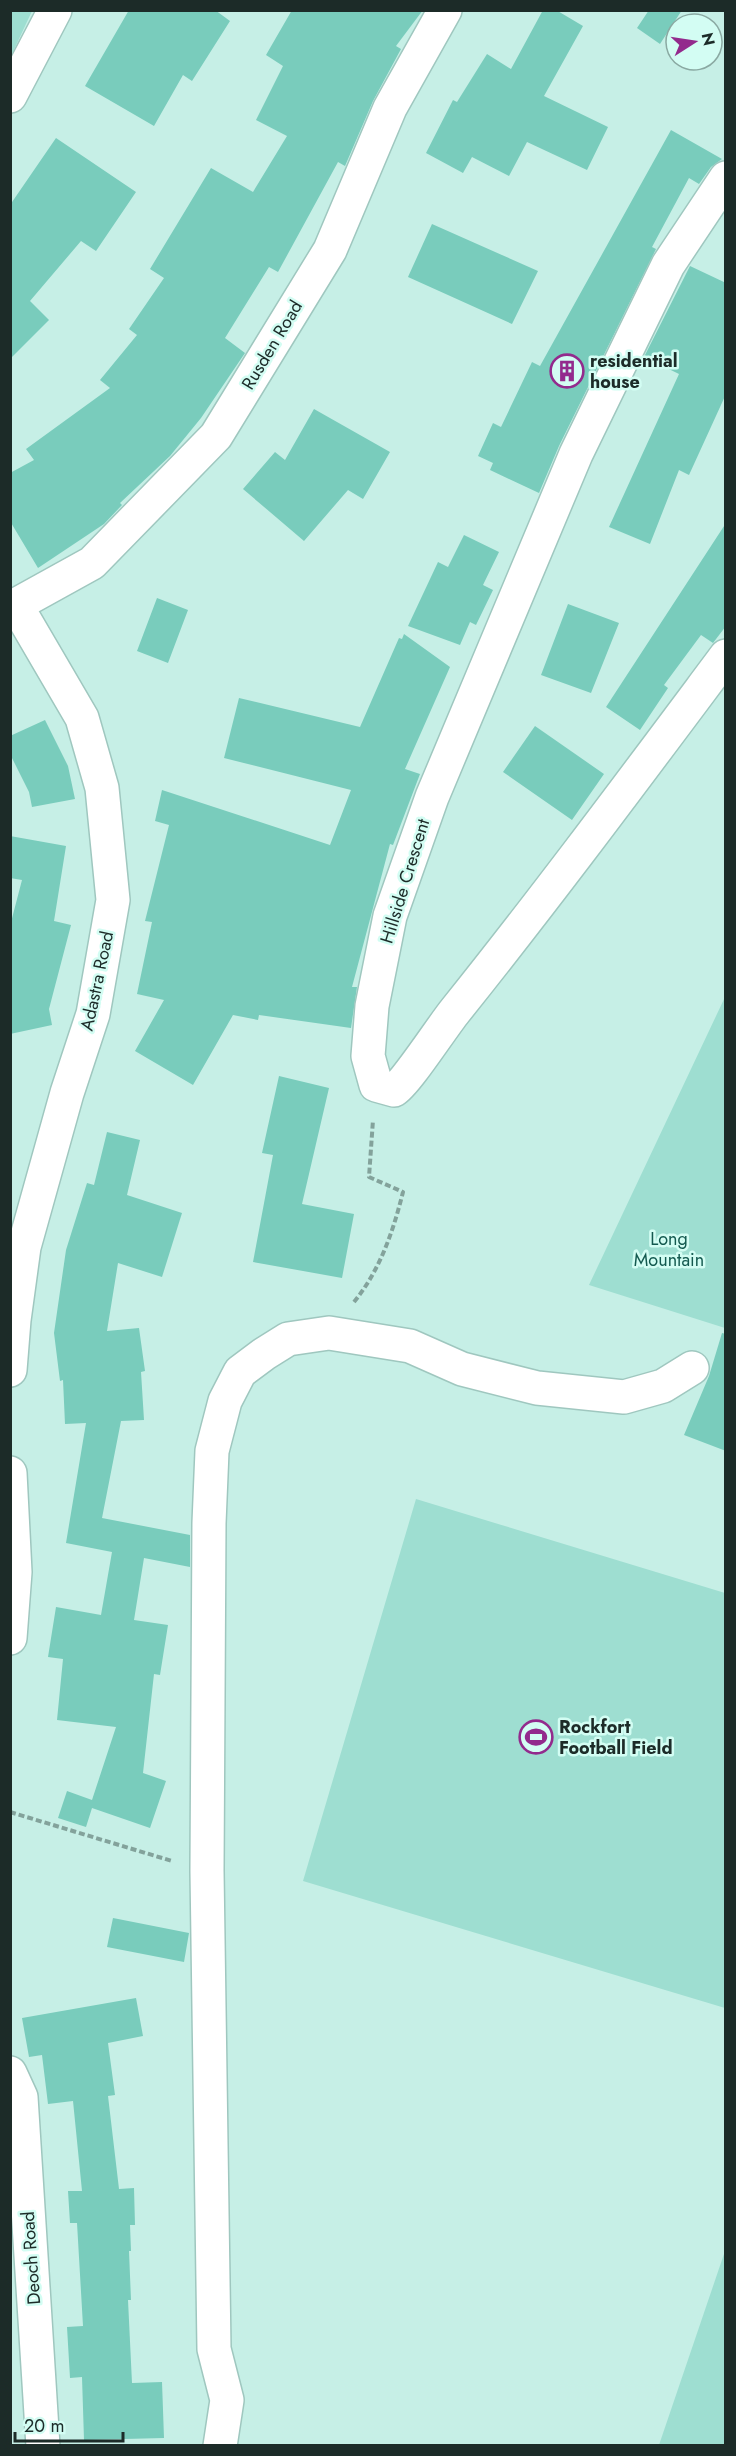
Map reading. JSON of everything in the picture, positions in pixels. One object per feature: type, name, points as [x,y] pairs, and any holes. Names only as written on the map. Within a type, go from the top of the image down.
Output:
[{"type":"street","points":[[10,96],[55,10]]},
{"type":"street","name":"Rusden Road","points":[[13,605],[92,563],[216,436],[330,250],[390,108],[445,10]]},
{"type":"street","name":"Hillside Crescent","points":[[376,1084],[368,1056],[372,1006],[390,916],[432,797],[576,454],[668,265],[726,178]]},
{"type":"street","name":"Adastra Road","points":[[10,1370],[24,1247],[67,1093],[93,1014],[113,900],[102,788],[82,718],[13,605]]},
{"type":"street","points":[[376,1084],[394,1090],[401,1086],[421,1055],[544,900],[726,656]]},
{"type":"street","points":[[220,2445],[227,2400],[214,2349],[207,1871],[209,1523],[212,1451],[225,1401],[240,1372],[264,1353],[288,1339],[329,1333],[410,1346],[462,1369],[537,1388],[624,1397],[663,1386],[692,1368]]},
{"type":"street","points":[[10,1473],[15,1572],[10,1638]]},
{"type":"street","name":"Deoch Road","points":[[10,2073],[21,2097],[43,2445]]},
{"type":"path","points":[[329,1333],[370,1283],[393,1232],[403,1192],[369,1178],[376,1084]]},
{"type":"path","points":[[10,1812],[207,1871]]},
{"type":"green space","points":[[10,11],[32,11],[11,56]]},
{"type":"green space","name":"Long Mountain","points":[[725,997],[725,1328],[589,1285]]},
{"type":"green space","name":"Rockfort Football Field","points":[[416,1499],[725,1593],[725,2008],[303,1881]]},
{"type":"green space","points":[[725,2251],[725,2445],[659,2445]]},
{"type":"building","points":[[129,10],[215,10],[230,21],[192,81],[183,75],[154,126],[85,86]]},
{"type":"building","points":[[292,10],[423,10],[396,46],[401,49],[373,101],[345,166],[338,162],[278,272],[269,267],[225,338],[245,353],[201,418],[170,456],[120,503],[122,505],[104,524],[38,568],[10,521],[10,473],[34,460],[26,449],[110,388],[100,380],[137,335],[129,329],[164,278],[150,269],[211,168],[253,192],[287,136],[256,120],[283,66],[266,55]]},
{"type":"building","points":[[543,10],[556,10],[583,26],[544,96],[608,127],[587,170],[527,142],[509,176],[472,157],[463,173],[426,153],[453,100],[457,102],[487,54],[511,69]]},
{"type":"building","points":[[649,10],[682,10],[681,12],[664,12],[664,38],[660,44],[637,28]]},
{"type":"building","points":[[671,130],[722,159],[711,167],[699,184],[689,178],[652,247],[656,249],[559,446],[539,493],[490,470],[493,463],[478,456],[493,423],[501,427],[532,362],[540,366]]},
{"type":"building","points":[[56,138],[136,192],[96,251],[81,241],[30,301],[49,320],[10,359],[10,205]]},
{"type":"building","points":[[432,224],[538,271],[512,324],[408,277]]},
{"type":"building","points":[[690,266],[726,283],[726,394],[689,475],[679,470],[650,544],[609,527],[679,374],[644,357]]},
{"type":"building","points":[[314,409],[390,452],[363,499],[348,490],[304,541],[243,489],[275,452],[285,460]]},
{"type":"building","points":[[726,523],[726,626],[713,643],[701,635],[664,685],[668,688],[640,730],[606,707]]},
{"type":"building","points":[[464,535],[499,552],[483,585],[493,590],[476,625],[470,622],[460,645],[408,626],[438,562],[448,567]]},
{"type":"building","points":[[157,598],[188,610],[168,663],[137,651]]},
{"type":"building","points":[[568,604],[619,623],[591,693],[541,675]]},
{"type":"building","points":[[404,634],[450,667],[405,769],[420,774],[393,845],[390,844],[352,987],[357,987],[351,1028],[259,1015],[258,1020],[233,1015],[193,1085],[135,1051],[164,1000],[137,994],[152,922],[145,921],[169,825],[155,821],[162,790],[330,845],[351,790],[224,758],[239,698],[360,727],[399,638],[402,639]]},
{"type":"building","points":[[45,720],[68,766],[75,799],[32,807],[29,792],[10,754],[10,736]]},
{"type":"building","points":[[535,726],[604,774],[572,820],[503,772]]},
{"type":"building","points":[[10,836],[66,846],[54,921],[71,925],[49,1009],[52,1025],[10,1034],[10,926],[22,880],[10,878]]},
{"type":"building","points":[[279,1076],[329,1088],[302,1204],[354,1214],[342,1278],[253,1262],[273,1155],[262,1153]]},
{"type":"building","points":[[107,1132],[140,1140],[127,1195],[182,1213],[162,1277],[118,1263],[107,1331],[139,1328],[145,1371],[141,1372],[144,1420],[121,1421],[102,1518],[190,1535],[190,1567],[144,1558],[134,1620],[168,1625],[160,1675],[154,1674],[143,1773],[166,1781],[150,1828],[92,1808],[86,1827],[58,1818],[67,1791],[92,1800],[116,1727],[57,1720],[63,1659],[48,1657],[56,1607],[101,1615],[112,1552],[66,1543],[86,1423],[65,1424],[63,1380],[60,1381],[54,1333],[66,1250],[87,1183],[94,1185]]},
{"type":"building","points":[[722,1333],[726,1334],[726,1451],[684,1435],[709,1376]]},
{"type":"building","points":[[113,1918],[189,1933],[184,1962],[107,1947]]},
{"type":"building","points":[[136,1998],[143,2036],[108,2043],[115,2095],[108,2096],[119,2189],[134,2188],[135,2225],[130,2225],[131,2251],[129,2251],[131,2300],[128,2300],[132,2383],[162,2382],[164,2438],[84,2440],[82,2377],[70,2378],[67,2327],[83,2326],[77,2223],[70,2223],[68,2191],[82,2191],[73,2101],[48,2104],[42,2055],[29,2057],[22,2018]]},
{"type":"place","name":"residential house","points":[[567,371]]},
{"type":"place","name":"Rockfort Football Field","points":[[536,1737]]}]
